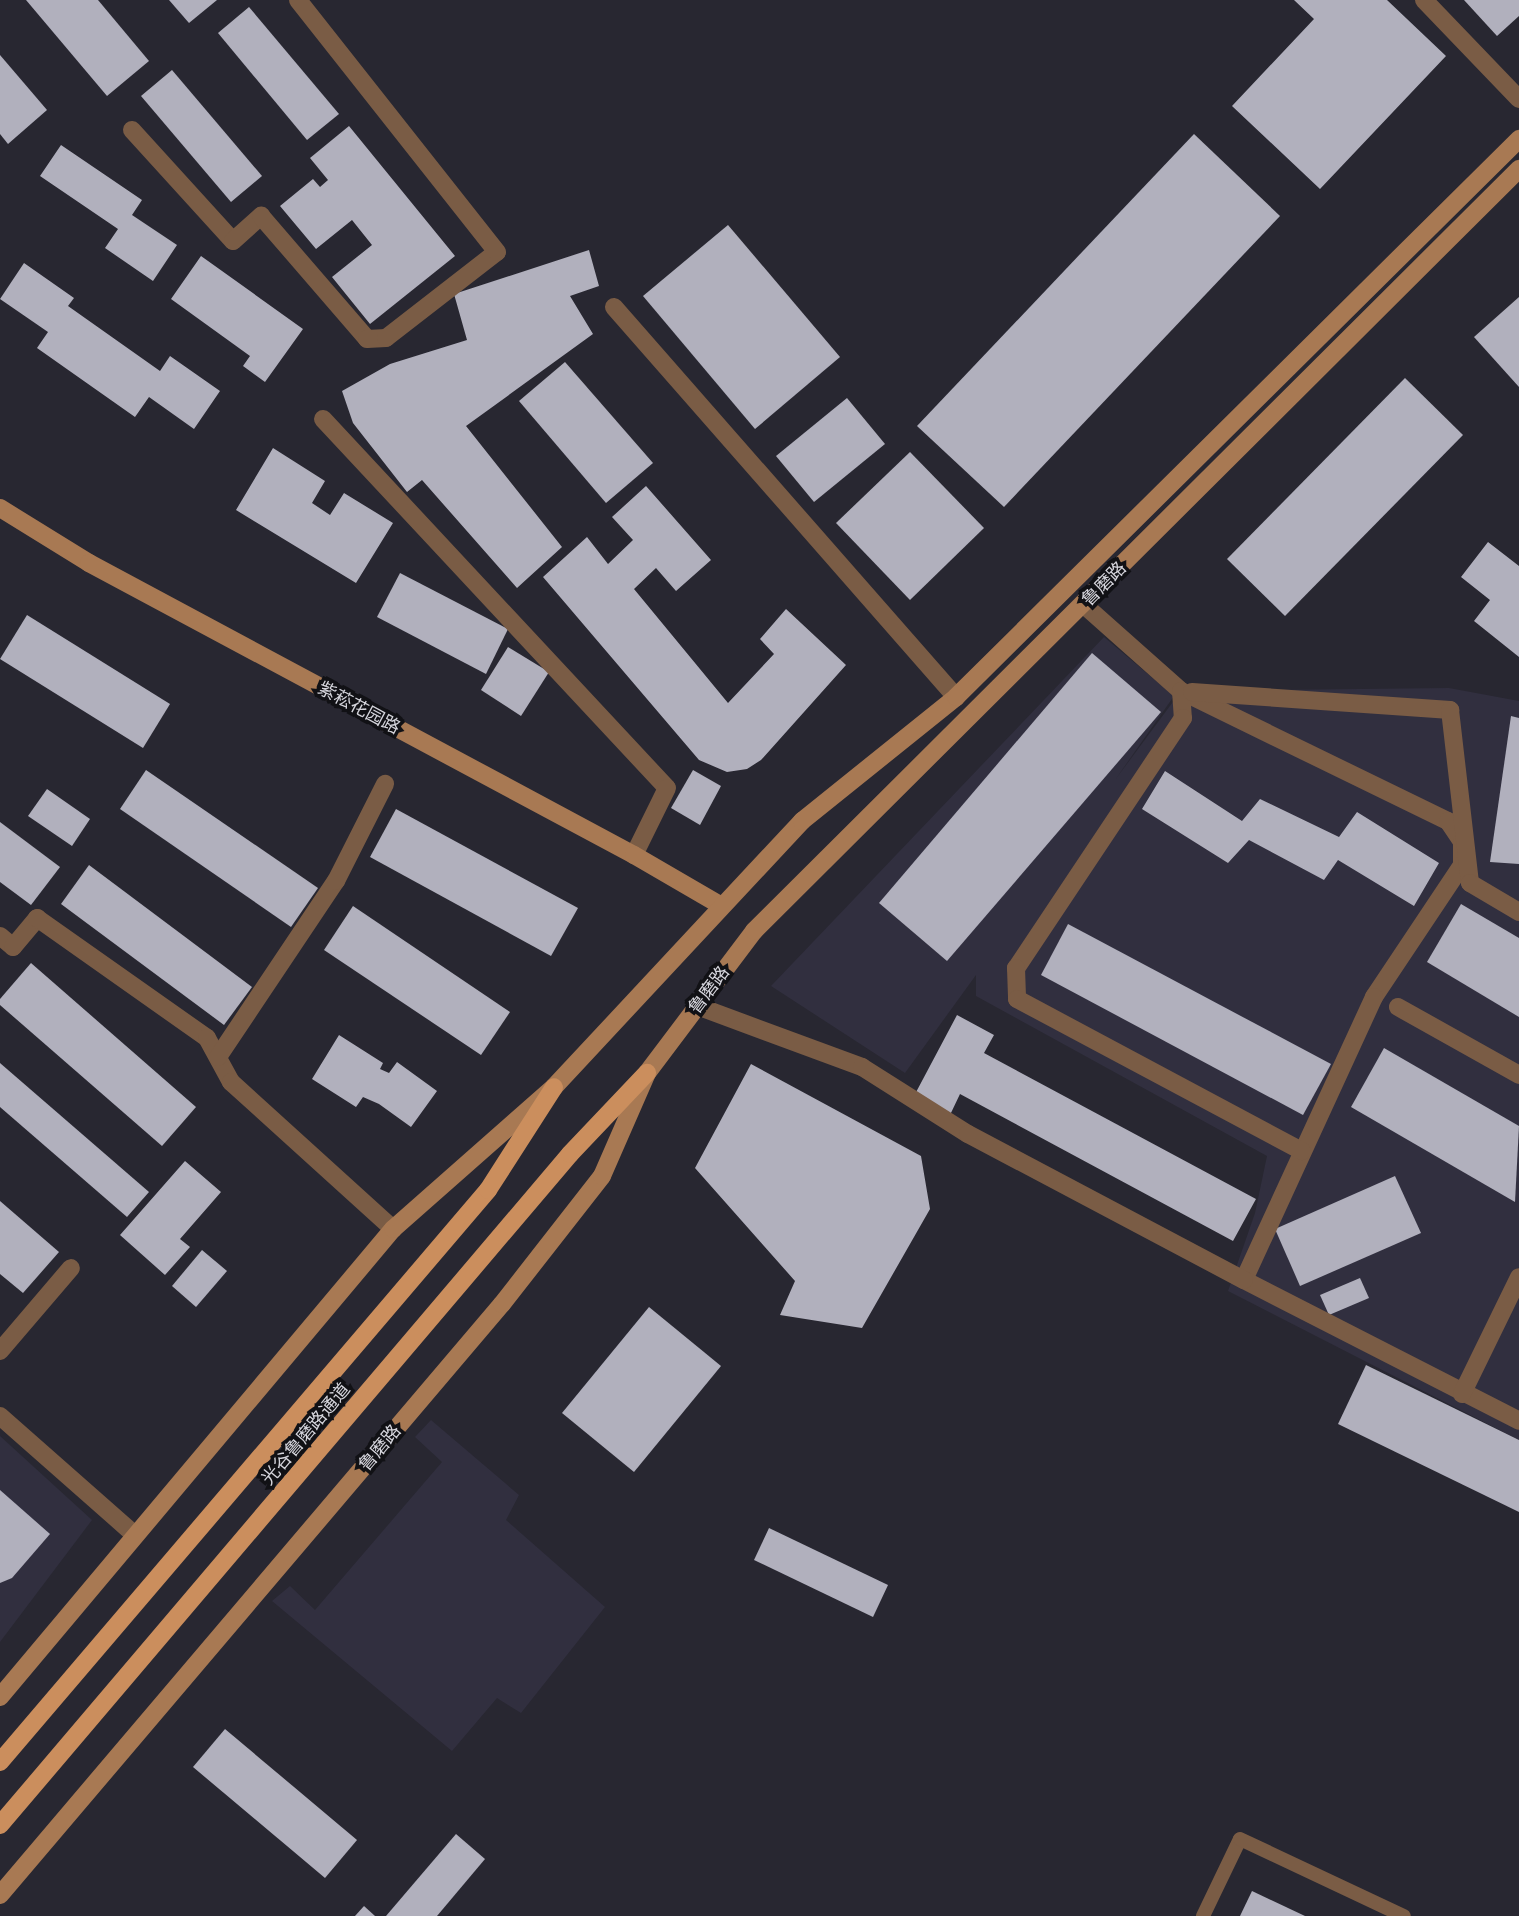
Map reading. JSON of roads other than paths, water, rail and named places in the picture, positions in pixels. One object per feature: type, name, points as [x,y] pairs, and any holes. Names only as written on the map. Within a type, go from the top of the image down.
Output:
[{"type":"main road","name":"鲁磨路","points":[[0,1697],[134,1534],[393,1229],[554,1087],[720,905],[802,821],[956,698],[1519,139]]},
{"type":"main road","name":"鲁磨路","points":[[0,1895],[6,1883],[502,1304],[602,1176],[648,1073],[754,931],[1519,169]]},
{"type":"main road","name":"紫菘花园路","points":[[0,508],[89,563],[634,855],[720,905]]},
{"type":"main road","name":"光谷鲁磨路通道","points":[[0,1825],[570,1154],[648,1073]]},
{"type":"main road","name":"光谷鲁磨路通道","points":[[0,1762],[488,1190],[554,1087]]},
{"type":"street","points":[[132,130],[233,241],[261,216],[366,339],[386,338],[497,252],[298,0]]},
{"type":"street","points":[[1424,0],[1519,99]]},
{"type":"street","points":[[614,307],[956,698]]},
{"type":"street","points":[[323,419],[667,788],[634,855]]},
{"type":"street","points":[[1083,604],[1181,691],[1448,821],[1462,842],[1462,865],[1374,997],[1244,1280]]},
{"type":"street","points":[[1181,691],[1450,710],[1470,883],[1519,912]]},
{"type":"street","points":[[1181,691],[1183,718],[1016,968],[1017,999],[1302,1151]]},
{"type":"street","points":[[218,1057],[336,881],[385,784]]},
{"type":"street","points":[[0,936],[13,947],[37,918],[207,1038],[231,1082],[393,1229]]},
{"type":"street","points":[[697,1006],[862,1067],[968,1134],[1462,1394],[1519,1421]]},
{"type":"street","points":[[1398,1007],[1519,1075]]},
{"type":"street","points":[[0,1352],[71,1268]]},
{"type":"street","points":[[1462,1394],[1519,1278]]},
{"type":"street","points":[[0,1416],[134,1534]]},
{"type":"lane","points":[[1203,1916],[1240,1839],[1404,1916]]}]
